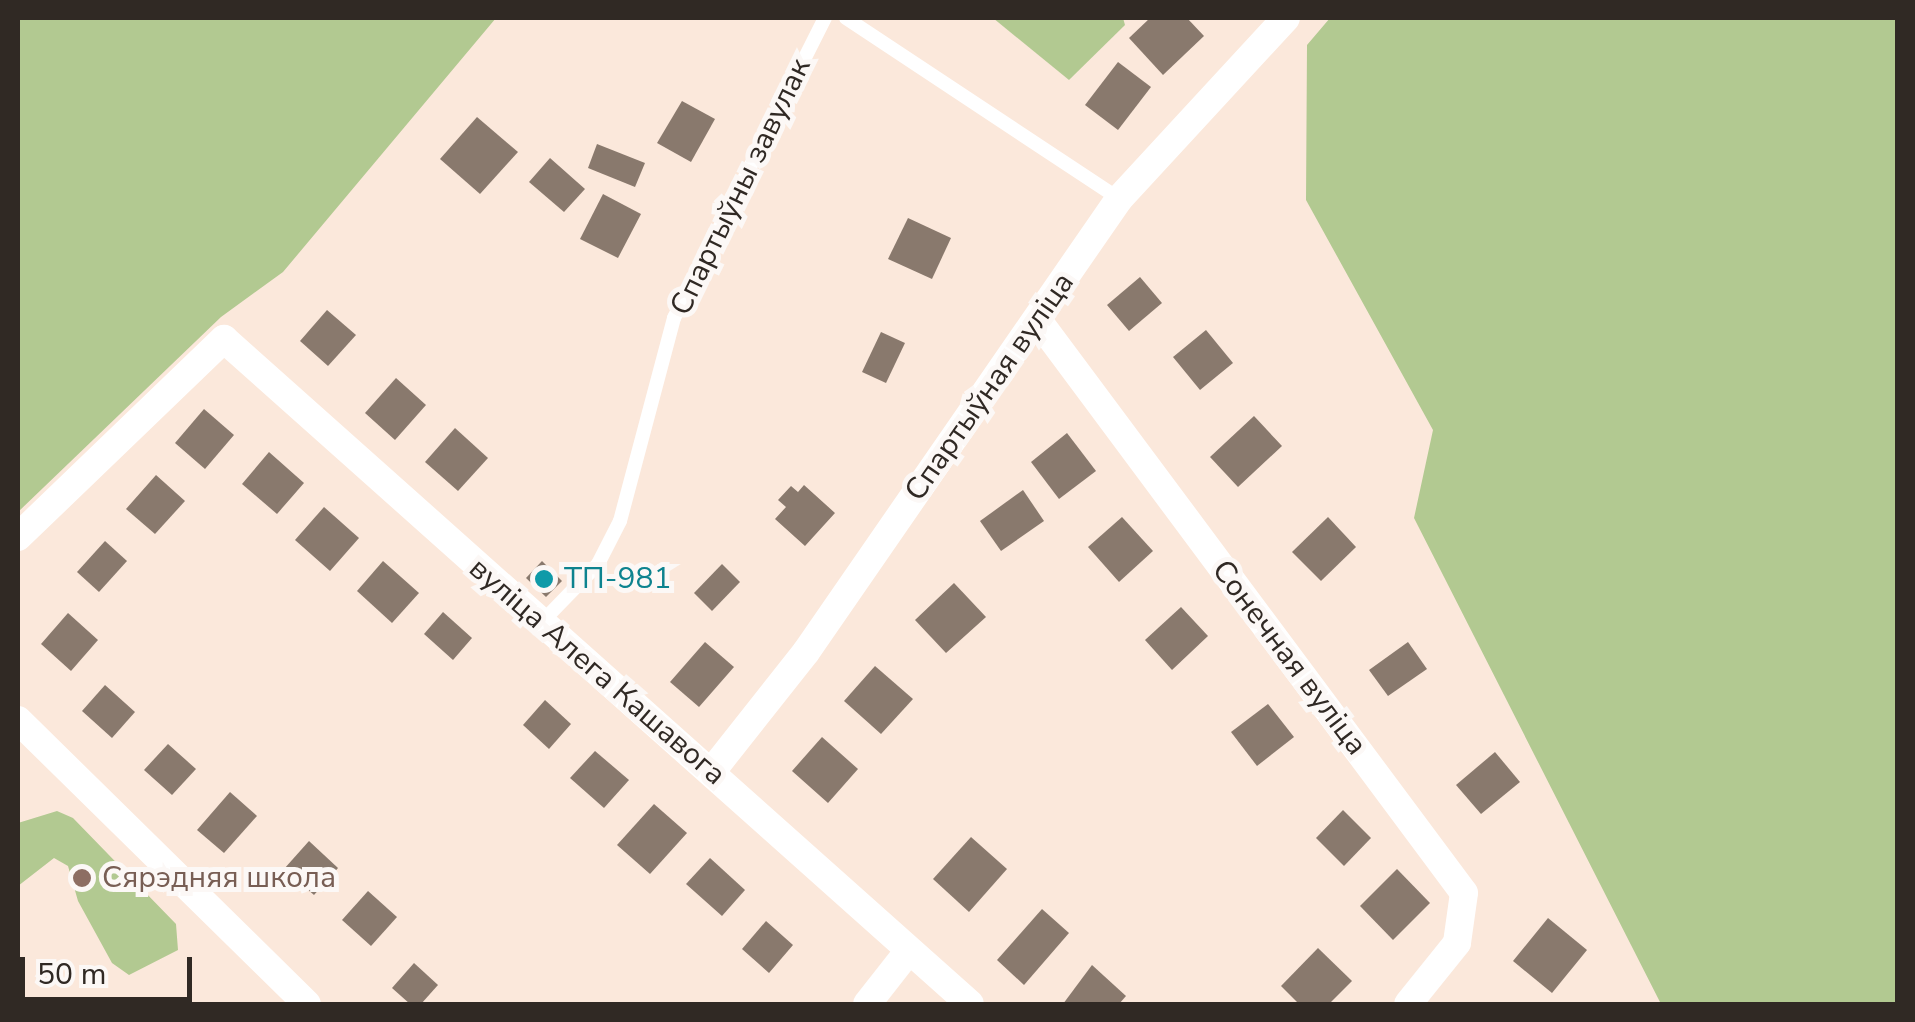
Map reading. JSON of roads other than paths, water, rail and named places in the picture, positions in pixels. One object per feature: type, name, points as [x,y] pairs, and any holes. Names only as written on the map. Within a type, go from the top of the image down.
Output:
[{"type":"street","name":"Спартыўная вуліца","points":[[712,771],[806,652],[1119,199],[1286,18]]},
{"type":"street","name":"Сонечная вуліца","points":[[1037,319],[1464,892],[1457,943],[1408,1004]]},
{"type":"street","name":"вуліца Алега Кашавога","points":[[18,537],[224,339],[541,624],[712,771],[907,953],[970,1004]]},
{"type":"street","points":[[18,720],[307,1004]]},
{"type":"street","points":[[867,1004],[907,953]]},
{"type":"lane","name":"Спартыўны завулак","points":[[541,624],[598,564],[620,521],[674,318],[825,18]]},
{"type":"lane","points":[[846,18],[1119,199]]},
{"type":"place","name":"ТП-981","points":[[544,579]]},
{"type":"place","name":"Сярэдняя школа","points":[[82,878]]}]
